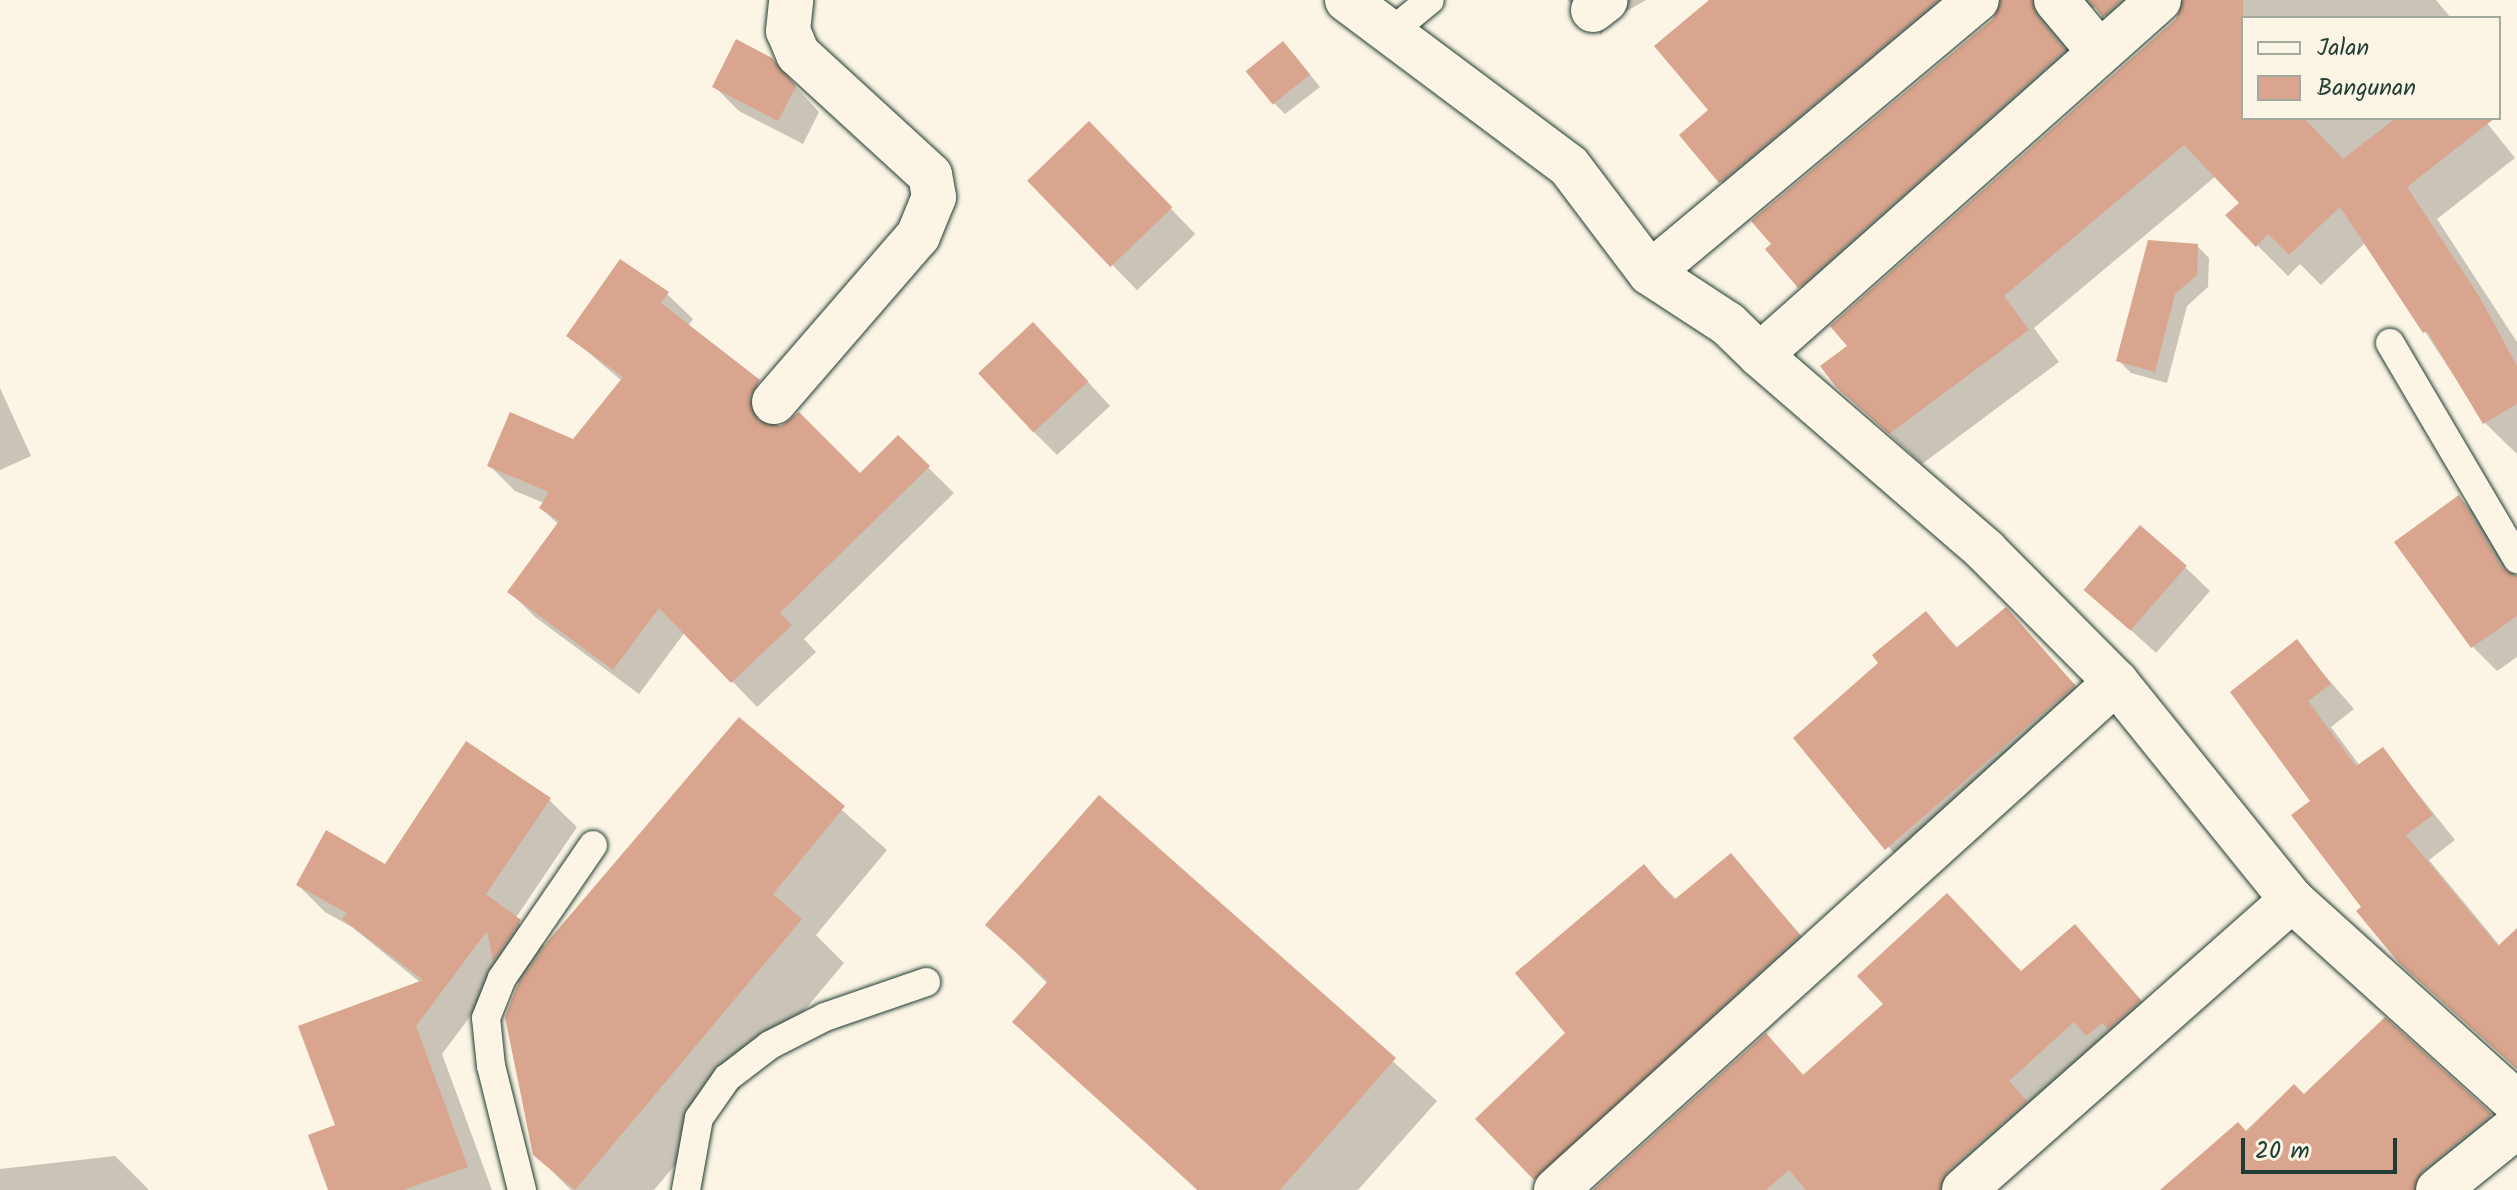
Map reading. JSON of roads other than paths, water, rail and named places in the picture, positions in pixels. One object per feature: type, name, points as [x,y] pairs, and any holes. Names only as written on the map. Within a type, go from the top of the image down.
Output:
[{"type":"street","points":[[774,402],[918,236],[934,197],[930,175],[798,54],[788,31],[791,0]]},
{"type":"street","points":[[1347,0],[1569,166],[1650,273],[1728,324],[1986,551],[2116,682],[2292,900],[2517,1103]]},
{"type":"street","points":[[1650,273],[1977,0]]},
{"type":"street","points":[[2056,0],[2098,50]]},
{"type":"street","points":[[1760,355],[2098,50],[2159,0]]},
{"type":"street","points":[[1556,1190],[2116,682]]},
{"type":"street","points":[[1964,1190],[2292,900]]},
{"type":"street","points":[[2438,1190],[2517,1126]]},
{"type":"lane","points":[[1391,32],[1430,0]]},
{"type":"lane","points":[[2390,343],[2517,559]]},
{"type":"lane","points":[[522,1190],[491,1066],[486,1018],[502,978],[593,845]]},
{"type":"lane","points":[[686,1190],[699,1118],[727,1078],[770,1045],[825,1017],[926,982]]}]
